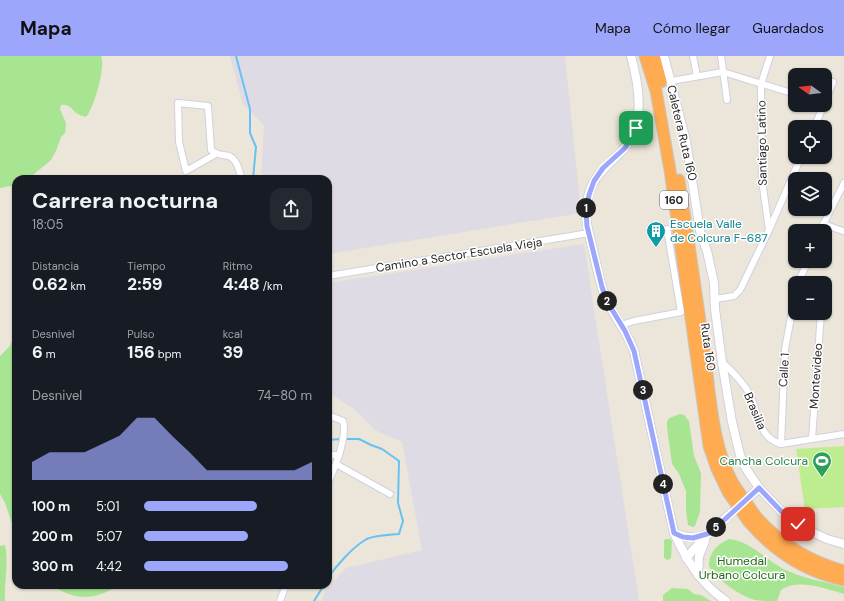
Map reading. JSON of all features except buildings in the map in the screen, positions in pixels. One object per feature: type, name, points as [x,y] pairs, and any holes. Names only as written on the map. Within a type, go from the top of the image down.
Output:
[{"type":"highway","name":"Ruta 160","points":[[646,56],[656,91],[670,170],[709,446],[716,468],[732,487],[753,520],[771,544],[796,562],[818,572],[844,580]]},
{"type":"highway","name":"Ruta 160","points":[[654,56],[662,88],[679,183],[696,289],[716,433],[732,487]]},
{"type":"highway","name":"Ruta 160","points":[[753,520],[794,550],[816,562],[844,571]]},
{"type":"street","points":[[631,56],[640,103],[638,119],[629,142],[620,153],[603,168],[591,188],[586,210],[589,233],[604,295],[628,336],[634,351],[674,533],[686,558],[698,575],[726,601]]},
{"type":"street","name":"Caletera Ruta 160","points":[[664,56],[686,141],[700,231],[711,266],[722,362],[732,422],[737,444],[745,467],[759,488],[781,511],[798,524],[817,535],[844,544]]},
{"type":"street","points":[[693,56],[696,76]]},
{"type":"street","points":[[721,56],[727,100]]},
{"type":"street","name":"Santiago Latino","points":[[769,230],[762,180],[761,84],[770,56]]},
{"type":"street","points":[[671,81],[723,72],[788,92]]},
{"type":"street","points":[[216,154],[186,171],[179,142],[178,103],[208,106],[211,150],[216,154],[230,157],[236,161],[241,175]]},
{"type":"street","points":[[715,299],[734,296],[740,290],[769,230],[798,164]]},
{"type":"street","points":[[823,224],[844,183]]},
{"type":"street","points":[[837,195],[844,197]]},
{"type":"street","points":[[832,227],[844,230]]},
{"type":"street","points":[[621,326],[634,321],[680,312],[667,229]]},
{"type":"street","name":"Camino a Sector Escuela Vieja","points":[[332,275],[589,233]]},
{"type":"street","name":"Calle 1","points":[[781,444],[785,349],[790,320]]},
{"type":"street","name":"Montevideo","points":[[812,438],[820,320]]},
{"type":"street","name":"Brasilia","points":[[722,362],[737,377],[748,392],[764,433],[772,441],[781,444]]},
{"type":"street","points":[[332,417],[343,421],[346,428],[332,474]]},
{"type":"street","points":[[781,444],[844,434]]},
{"type":"street","points":[[332,455],[339,455]]},
{"type":"street","points":[[336,464],[390,494]]},
{"type":"street","points":[[686,558],[710,533],[759,488]]},
{"type":"street","points":[[674,533],[683,537],[693,538],[710,533]]},
{"type":"street","points":[[698,575],[699,556],[703,544],[710,533]]},
{"type":"street","points":[[280,601],[284,589]]},
{"type":"shaded area","points":[[230,56],[565,56],[581,213],[332,253],[332,175],[261,175],[264,125],[243,104]]},
{"type":"shaded area","points":[[584,244],[639,601],[322,601],[325,591],[327,589],[332,589],[332,583],[346,568],[422,550],[402,442],[377,431],[354,409],[332,395],[332,282]]},
{"type":"green space","points":[[0,56],[101,56],[101,78],[96,97],[86,117],[76,113],[68,106],[61,105],[60,109],[66,123],[65,133],[61,137],[51,160],[33,175],[12,175],[12,186],[0,188]]},
{"type":"green space","points":[[12,341],[12,523],[5,503],[0,494],[0,356],[10,346]]},
{"type":"green space","name":"Humedal Urbano Colcura","points":[[680,414],[684,415],[689,421],[694,456],[701,473],[700,512],[695,526],[693,527],[688,525],[686,491],[679,474],[672,464],[667,428],[669,418]]},
{"type":"green space","name":"Cancha Colcura","points":[[844,446],[844,507],[805,509],[796,449]]},
{"type":"green space","name":"Humedal Urbano Colcura","points":[[670,539],[672,541],[671,558],[668,560],[664,558],[664,540]]},
{"type":"green space","name":"Humedal Urbano Colcura","points":[[729,539],[753,548],[774,563],[795,574],[844,587],[844,594],[821,587],[795,585],[781,590],[777,601],[755,600],[742,595],[717,576],[709,566],[710,557],[714,550],[721,543]]},
{"type":"green space","points":[[5,545],[7,559],[5,601],[0,601],[0,546]]},
{"type":"green space","name":"Humedal Urbano Colcura","points":[[672,588],[688,589],[694,594],[701,595],[711,601],[663,601],[663,595]]},
{"type":"green space","points":[[58,589],[112,589],[101,594],[85,597],[69,594]]},
{"type":"waterway","points":[[236,56],[250,109],[250,133],[256,147],[253,175]]},
{"type":"waterway","points":[[332,440],[341,439]]},
{"type":"waterway","points":[[332,572],[360,543],[368,538],[399,534],[403,521],[398,503],[399,461],[382,449],[359,439],[345,439]]},
{"type":"waterway","points":[[314,601],[322,589]]},
{"type":"place","name":"Escuela Valle de Colcura F-687","points":[[656,248]]},
{"type":"place","name":"Cancha Colcura","points":[[822,478]]},
{"type":"route","points":[[636,128],[625,148],[603,168],[594,181],[587,203],[586,218],[604,295],[616,318],[628,336],[634,351],[674,533],[683,537],[693,538],[710,533],[759,488],[781,511],[798,524]]}]
